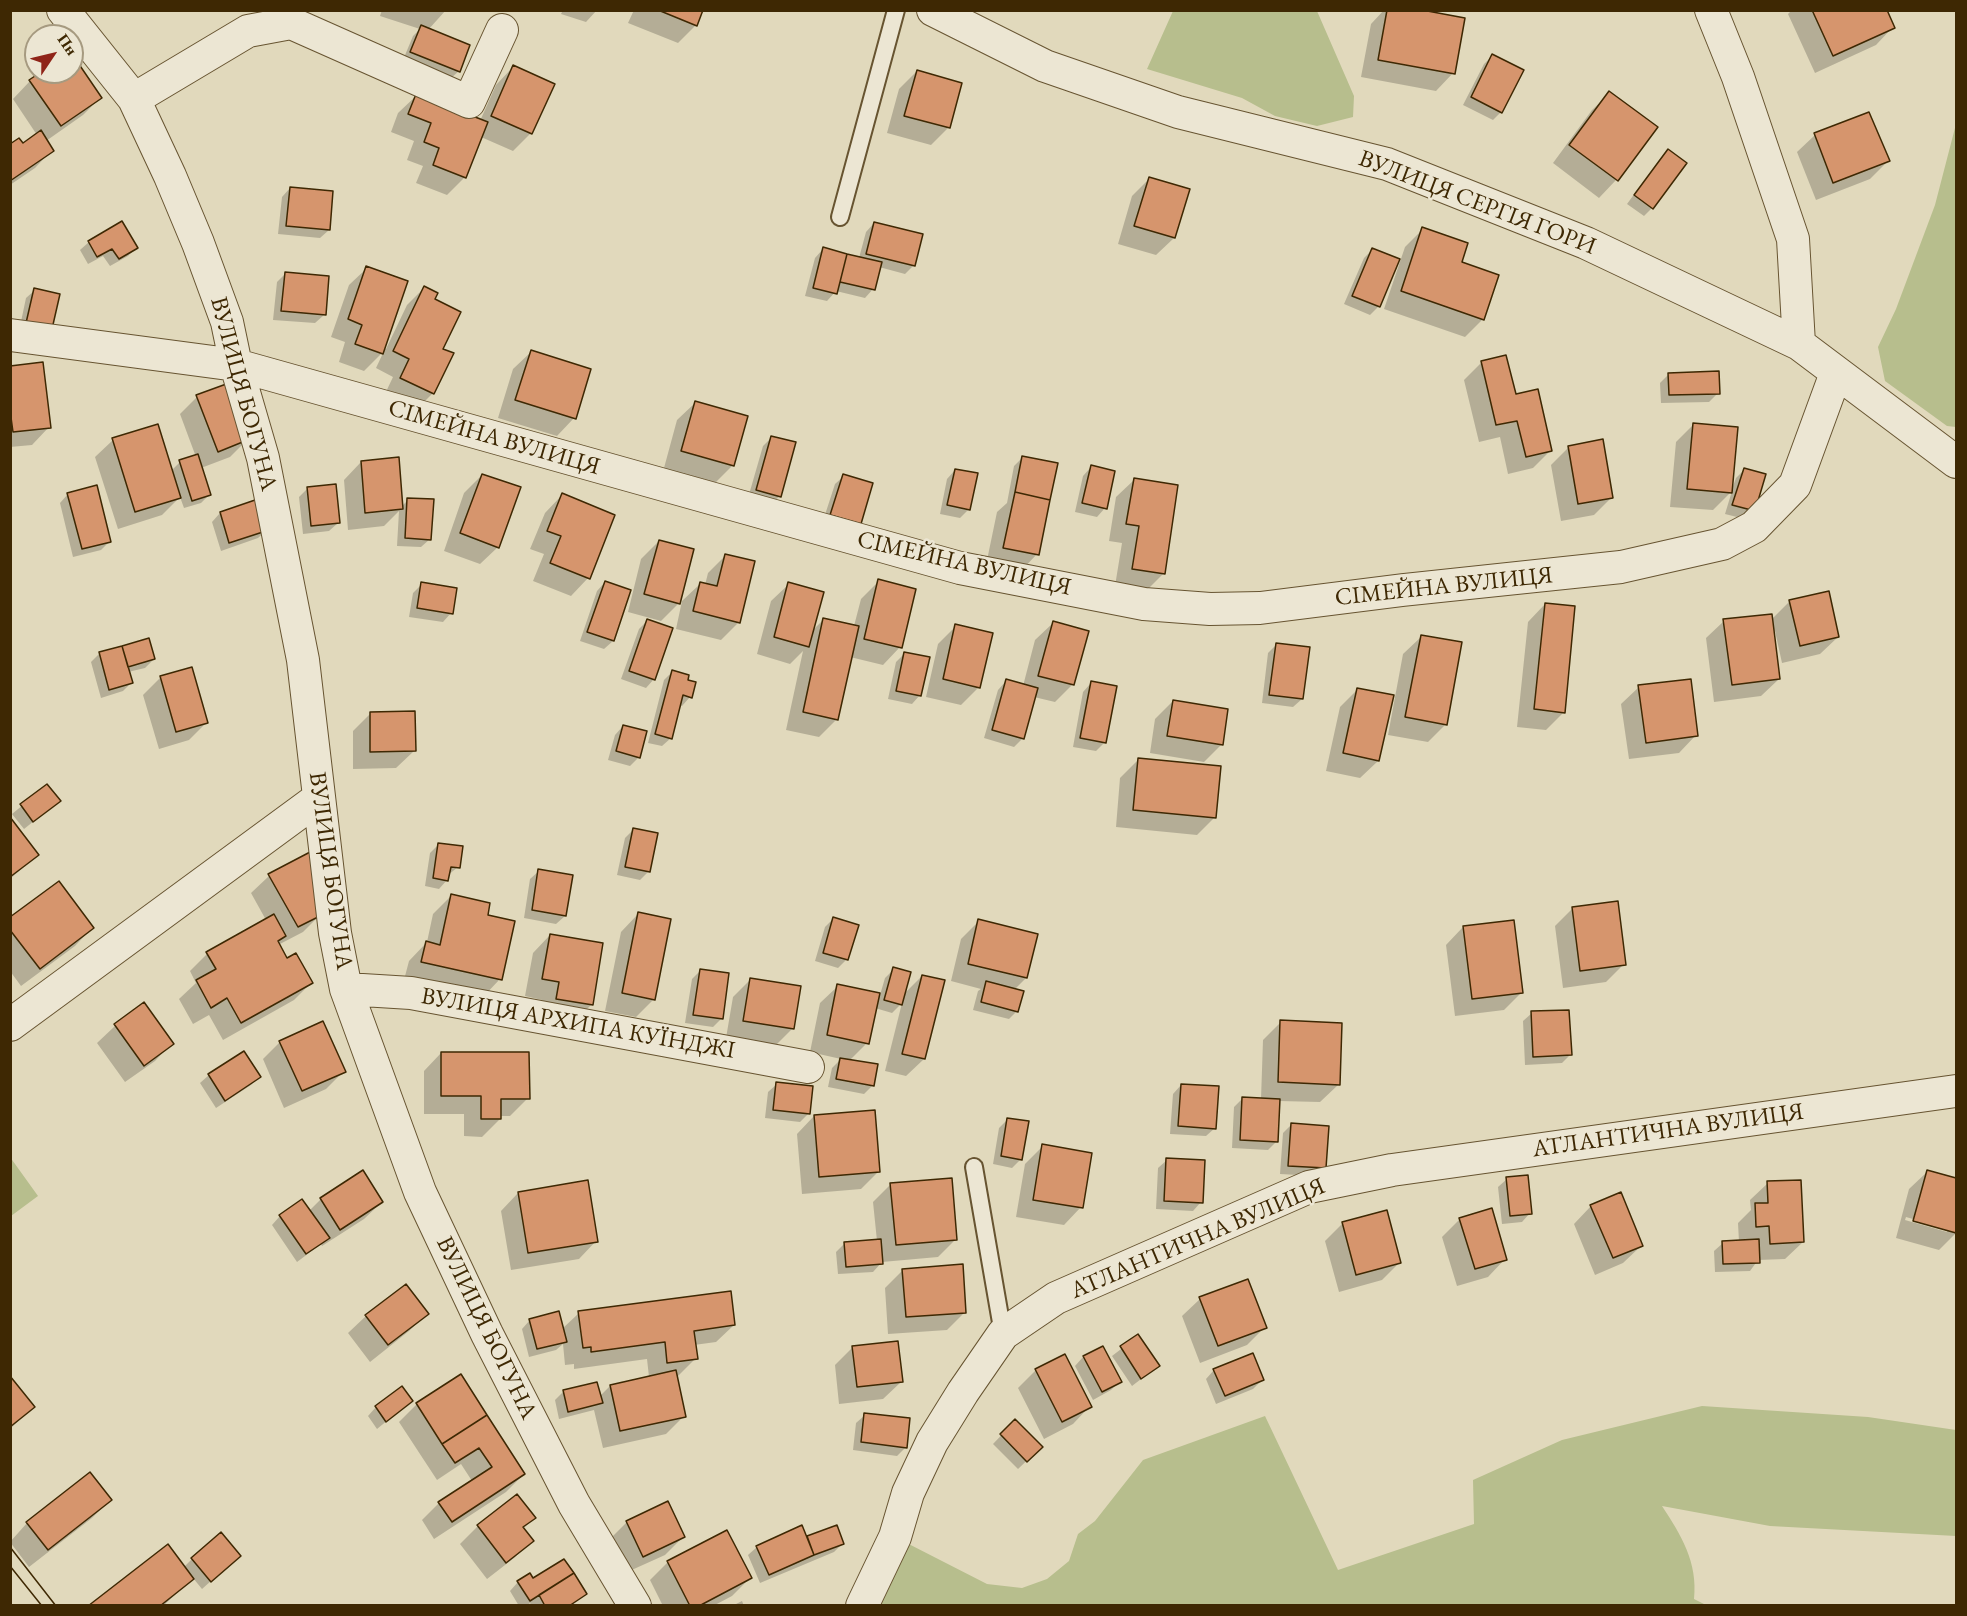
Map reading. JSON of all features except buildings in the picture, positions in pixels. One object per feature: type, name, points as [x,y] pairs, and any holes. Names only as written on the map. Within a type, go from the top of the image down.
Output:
[{"type":"street","name":"ВУЛИЦЯ БОГУНА","points":[[63,10],[134,99],[198,243],[227,322],[236,365],[263,458],[303,660],[335,933],[346,989],[420,1192],[477,1314],[574,1504],[635,1605]]},
{"type":"street","name":"ВУЛИЦЯ СЕРГІЯ ГОРИ","points":[[933,10],[1045,66],[1178,112],[1387,164],[1586,243],[1799,344],[1956,462]]},
{"type":"street","points":[[1711,10],[1738,77],[1793,239],[1799,344]]},
{"type":"street","points":[[134,99],[248,31],[291,23],[469,102],[502,30]]},
{"type":"street","name":"СІМЕЙНА ВУЛИЦЯ","points":[[10,335],[236,365],[960,568],[1144,604],[1210,609],[1260,608],[1621,567],[1722,544],[1754,527],[1795,485],[1836,373]]},
{"type":"street","points":[[11,1023],[319,798]]},
{"type":"street","name":"ВУЛИЦЯ АРХИПА КУЇНДЖІ","points":[[346,989],[411,993],[808,1066]]},
{"type":"street","name":"АТЛАНТИЧНА ВУЛИЦЯ","points":[[862,1605],[895,1537],[908,1493],[932,1442],[963,1392],[1003,1334],[1056,1298],[1309,1187],[1392,1170],[1956,1091]]},
{"type":"lane","points":[[840,217],[896,10]]},
{"type":"lane","points":[[974,1167],[1003,1334]]},
{"type":"green space","points":[[1173,11],[1317,11],[1354,96],[1353,117],[1317,126],[1275,116],[1242,98],[1147,69]]},
{"type":"green space","points":[[1956,124],[1956,427],[1947,426],[1885,381],[1878,347],[1896,309],[1935,205]]},
{"type":"green space","points":[[10,1157],[38,1196],[11,1216],[10,1216]]},
{"type":"green space","points":[[1702,1406],[1868,1417],[1956,1430],[1956,1536],[1770,1526],[1662,1506],[1682,1538],[1691,1561],[1695,1586],[1694,1599],[1706,1605],[862,1606],[895,1537],[987,1584],[1022,1588],[1047,1579],[1069,1561],[1078,1534],[1095,1521],[1143,1460],[1265,1416],[1338,1570],[1474,1524],[1473,1480],[1562,1440]]},
{"type":"tram line","points":[[10,1547],[56,1606]]},
{"type":"tram line","points":[[10,1566],[42,1606]]}]
